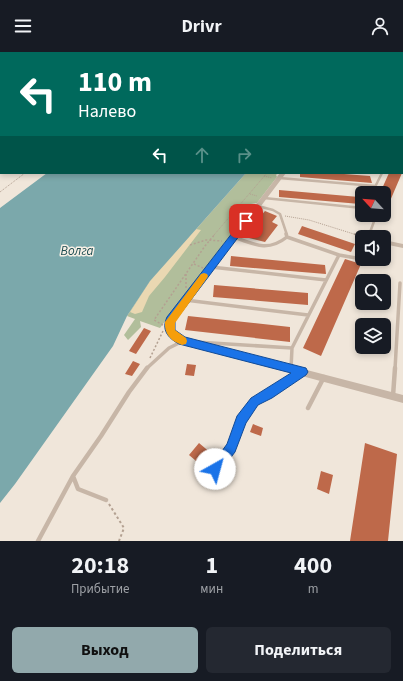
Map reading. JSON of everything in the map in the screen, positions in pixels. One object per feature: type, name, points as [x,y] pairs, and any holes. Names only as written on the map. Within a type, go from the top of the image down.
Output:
[{"type":"street","points":[[281,176],[185,300],[169,324],[170,331],[180,340],[403,399]]},
{"type":"street","points":[[391,243],[403,246]]},
{"type":"lane","points":[[281,176],[375,186],[381,174]]},
{"type":"lane","points":[[264,198],[355,207]]},
{"type":"lane","points":[[258,206],[278,212],[282,216],[287,237]]},
{"type":"lane","points":[[234,237],[265,247],[280,243],[287,237]]},
{"type":"lane","points":[[287,237],[339,255],[355,258]]},
{"type":"lane","points":[[291,369],[292,348],[339,255]]},
{"type":"lane","points":[[210,268],[326,280]]},
{"type":"lane","points":[[393,396],[400,283]]},
{"type":"lane","points":[[185,300],[308,315]]},
{"type":"lane","points":[[38,541],[73,476],[85,457],[105,432],[148,364],[180,340],[292,348]]},
{"type":"lane","points":[[215,469],[231,448],[241,420],[254,401],[268,394],[302,372]]},
{"type":"lane","points":[[308,408],[324,377]]},
{"type":"lane","points":[[73,476],[78,489],[106,500]]},
{"type":"path","points":[[0,192],[24,174]]},
{"type":"path","points":[[164,326],[154,320],[193,264],[212,238],[264,176],[270,178]]},
{"type":"path","points":[[250,194],[255,196]]},
{"type":"path","points":[[282,216],[309,220],[355,235]]},
{"type":"path","points":[[190,245],[200,240],[212,238],[218,240]]},
{"type":"path","points":[[193,264],[210,268]]},
{"type":"path","points":[[185,300],[186,274]]},
{"type":"path","points":[[148,364],[153,350],[171,320]]},
{"type":"path","points":[[106,500],[124,528],[119,541]]},
{"type":"green space","points":[[245,174],[277,174],[277,177],[257,203],[251,204],[243,218],[160,328],[140,321],[141,327],[128,340],[124,335],[135,319],[127,316],[150,281]]},
{"type":"sand","points":[[196,229],[201,230],[149,296],[142,312],[135,314],[130,312],[150,281],[180,245]]},
{"type":"water","name":"Волга","points":[[46,174],[245,174],[150,281],[127,316],[113,346],[0,503],[0,208]]},
{"type":"building","points":[[300,174],[344,174],[370,176],[372,183],[300,177]]},
{"type":"building","points":[[389,174],[402,174],[391,199],[391,186],[383,186]]},
{"type":"building","points":[[279,190],[355,197],[355,204],[279,197]]},
{"type":"building","points":[[265,211],[277,216],[272,222],[278,225],[265,242],[249,238],[263,221],[258,219]]},
{"type":"building","points":[[302,226],[355,244],[351,252],[298,234]]},
{"type":"building","points":[[231,256],[325,265],[326,274],[230,266]]},
{"type":"building","points":[[345,259],[355,262],[355,266],[360,266],[357,274],[355,274],[355,278],[321,356],[303,348]]},
{"type":"building","points":[[214,285],[308,293],[308,305],[213,297]]},
{"type":"building","points":[[188,316],[290,327],[290,342],[185,330]]},
{"type":"building","points":[[144,328],[151,331],[136,354],[129,351]]},
{"type":"building","points":[[133,361],[140,364],[132,376],[125,374]]},
{"type":"building","points":[[187,364],[196,365],[194,376],[185,375]]},
{"type":"building","points":[[253,424],[263,428],[261,436],[250,432]]},
{"type":"building","points":[[199,443],[212,454],[202,466],[189,455]]},
{"type":"building","points":[[365,443],[397,454],[388,541],[350,541]]},
{"type":"building","points":[[321,471],[333,475],[329,494],[317,489]]},
{"type":"slow traffic","points":[[182,341],[175,337],[169,329],[169,324],[204,276]]},
{"type":"route","points":[[215,469],[231,448],[241,420],[254,401],[268,394],[302,372],[182,341],[175,337],[169,329],[171,320],[246,221]]}]
